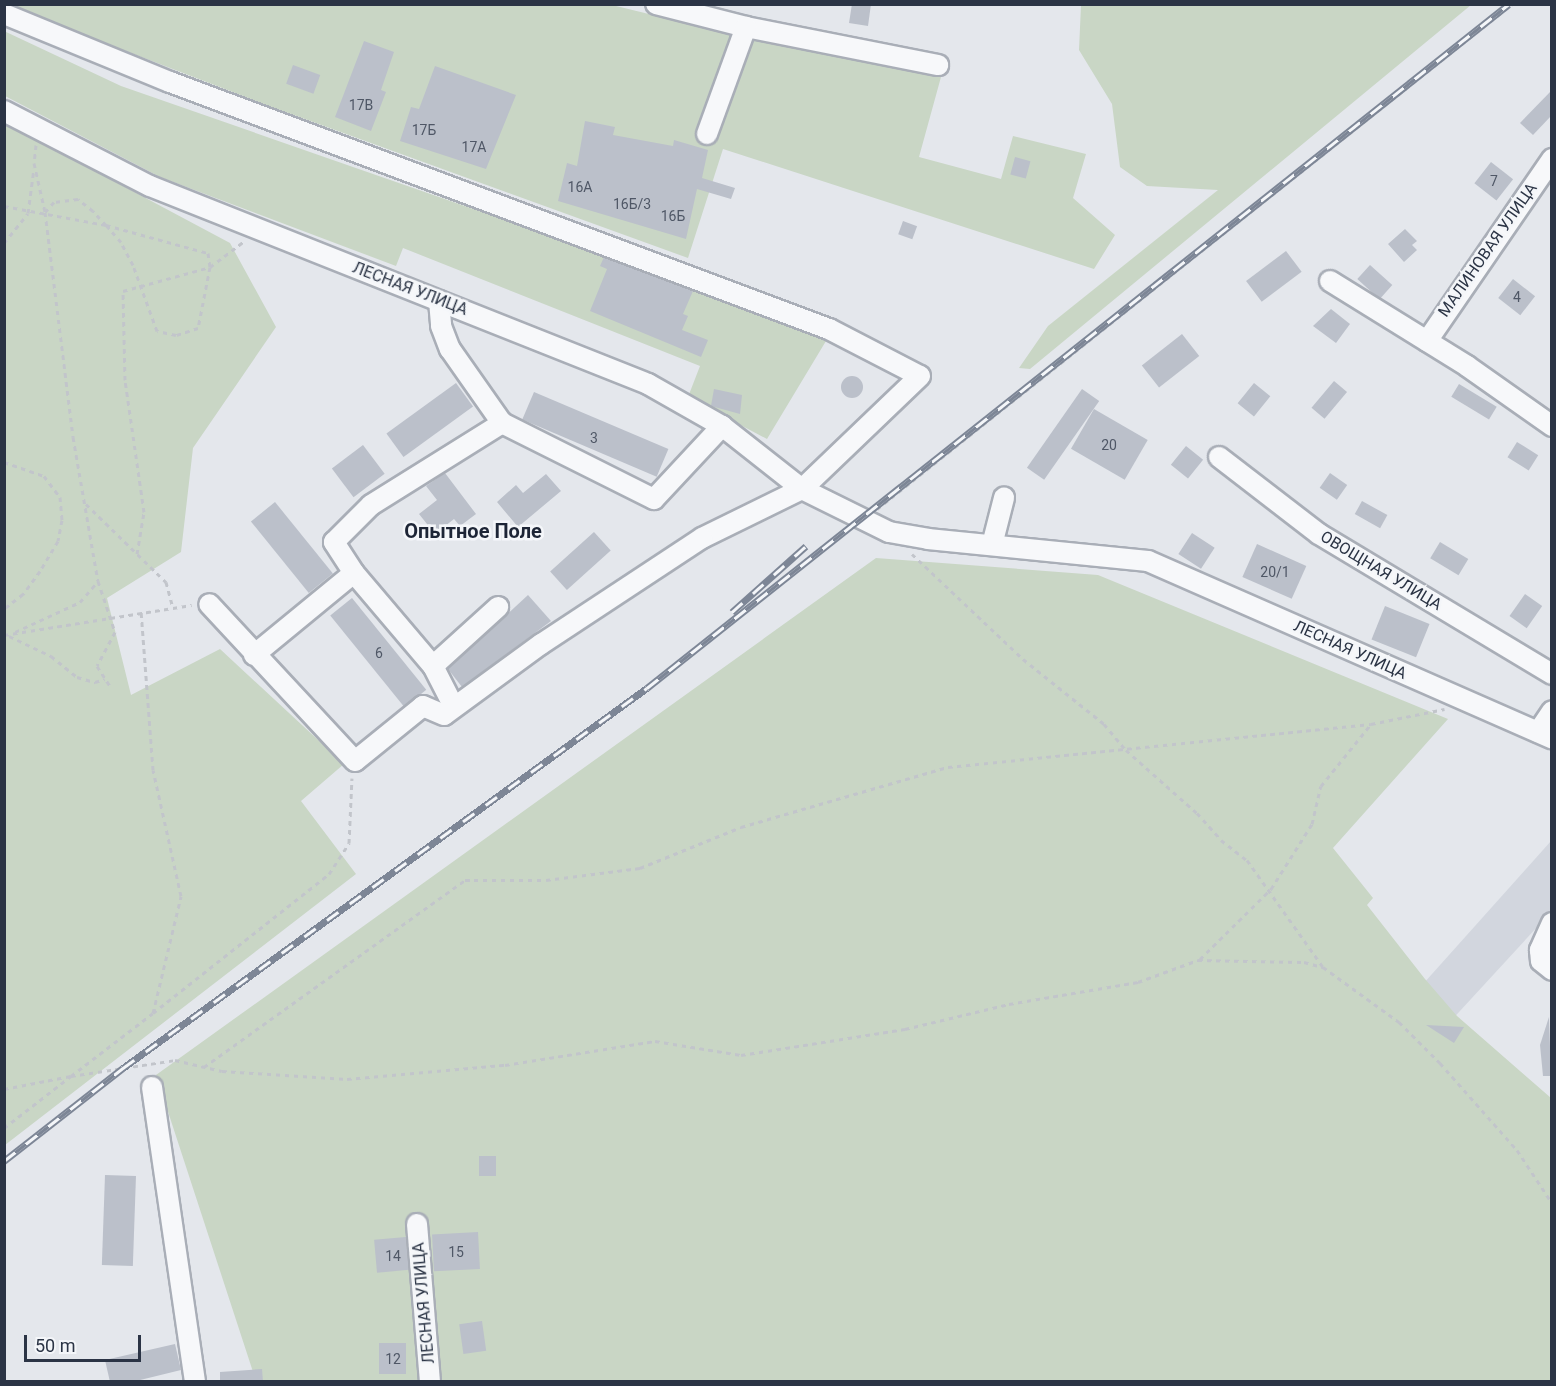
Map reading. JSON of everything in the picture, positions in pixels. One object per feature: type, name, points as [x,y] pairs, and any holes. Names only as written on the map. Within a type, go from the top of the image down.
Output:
[{"type":"street","points":[[656,4],[746,27],[938,65]]},
{"type":"street","points":[[4,14],[170,82],[829,329],[920,376],[802,489],[702,538],[541,644],[444,715],[423,706],[355,761],[209,604]]},
{"type":"street","points":[[707,134],[746,27]]},
{"type":"street","name":"ЛЕСНАЯ УЛИЦА","points":[[4,111],[150,186],[258,231],[648,384],[722,426],[802,489],[889,532],[992,546],[1148,561],[1545,735]]},
{"type":"street","name":"МАЛИНОВАЯ УЛИЦА","points":[[1427,341],[1551,159]]},
{"type":"street","points":[[1330,281],[1427,341],[1551,426]]},
{"type":"street","points":[[439,301],[441,326],[450,349],[502,423],[654,499],[722,426]]},
{"type":"street","points":[[454,707],[434,666],[354,573],[334,542],[371,505],[502,423]]},
{"type":"street","name":"ОВОЩНАЯ УЛИЦА","points":[[1219,457],[1319,534],[1551,675]]},
{"type":"street","points":[[992,546],[1004,498]]},
{"type":"street","points":[[254,655],[354,573]]},
{"type":"street","points":[[434,666],[498,607]]},
{"type":"street","points":[[1545,735],[1551,711]]},
{"type":"street","points":[[1551,923],[1540,950],[1541,962],[1551,970]]},
{"type":"street","points":[[152,1087],[195,1382]]},
{"type":"street","name":"ЛЕСНАЯ УЛИЦА","points":[[417,1224],[430,1382]]},
{"type":"path","points":[[864,518],[1512,4]]},
{"type":"path","points":[[4,243],[28,213],[37,128]]},
{"type":"path","points":[[34,163],[45,212],[73,437],[98,581],[114,632],[98,666],[110,686]]},
{"type":"path","points":[[4,206],[28,213],[45,212],[106,225],[208,253],[210,267],[198,328],[176,335],[157,331],[141,286],[121,242],[106,225],[78,200],[54,202],[45,212]]},
{"type":"path","points":[[137,554],[144,512],[125,380],[123,291],[210,267],[258,231]]},
{"type":"path","points":[[4,462],[44,476],[60,496],[62,520],[58,541],[40,571],[23,594],[4,609]]},
{"type":"path","points":[[86,504],[166,582],[172,605]]},
{"type":"path","points":[[910,553],[939,584],[985,620],[1023,659],[1104,723],[1126,750],[1197,813],[1221,840],[1247,860],[1271,890],[1290,925],[1323,967],[1399,1022],[1440,1063],[1517,1150],[1551,1203]]},
{"type":"path","points":[[6,635],[80,603],[98,581]]},
{"type":"path","points":[[6,635],[111,618],[172,605],[209,604]]},
{"type":"path","points":[[141,612],[153,770],[182,896],[153,1013]]},
{"type":"path","points":[[6,635],[51,656],[76,677],[95,682],[105,679]]},
{"type":"path","points":[[204,1067],[465,880],[546,880],[640,868],[741,827],[948,767],[1371,724],[1448,708],[1438,704]]},
{"type":"path","points":[[1198,960],[1271,890],[1312,824],[1321,786],[1371,724]]},
{"type":"path","points":[[4,1128],[329,874],[349,843],[349,792],[355,761]]},
{"type":"path","points":[[4,1089],[175,1060],[204,1067],[347,1079],[505,1065],[655,1041],[741,1056],[906,1029],[1009,1004],[1138,982],[1198,960],[1304,962],[1323,967]]},
{"type":"shaded area","points":[[1551,841],[1551,912],[1448,1024],[1415,993]]},
{"type":"green space","points":[[16,4],[612,5],[751,39],[941,77],[919,157],[1001,179],[1013,136],[1086,154],[1073,198],[1115,235],[1094,269],[723,149],[688,258],[269,106],[14,8]]},
{"type":"green space","points":[[1081,4],[1471,5],[1030,369],[1019,368],[1048,326],[1218,190],[1147,186],[1120,167],[1112,104],[1079,50]]},
{"type":"green space","points":[[4,31],[121,86],[597,252],[826,341],[767,439],[688,397],[700,366],[403,248],[396,266],[160,177],[5,96]]},
{"type":"green space","points":[[5,123],[230,243],[276,327],[193,448],[181,552],[107,598],[131,695],[220,649],[344,764],[301,801],[356,874],[5,1145]]},
{"type":"green space","points":[[876,558],[1098,575],[1448,719],[1333,848],[1373,898],[1367,905],[1457,1016],[1551,1098],[1551,1381],[256,1381],[156,1075]]},
{"type":"building","points":[[852,4],[871,4],[868,26],[849,23]]},
{"type":"building","points":[[364,41],[394,52],[381,90],[386,92],[371,131],[335,117]]},
{"type":"building","points":[[293,65],[320,75],[313,94],[286,84]]},
{"type":"building","points":[[435,66],[516,95],[486,169],[400,141],[411,107],[419,109]]},
{"type":"building","points":[[1551,91],[1551,116],[1533,135],[1520,123]]},
{"type":"building","points":[[585,121],[615,127],[613,135],[673,146],[674,140],[708,150],[702,178],[735,188],[731,199],[697,189],[686,239],[558,201],[567,163],[577,166]]},
{"type":"building","points":[[1015,157],[1030,161],[1026,179],[1010,174]]},
{"type":"building","points":[[1491,162],[1513,179],[1496,201],[1474,183]]},
{"type":"building","points":[[903,221],[917,226],[912,239],[898,234]]},
{"type":"building","points":[[1405,229],[1417,241],[1412,245],[1417,250],[1404,262],[1388,244]]},
{"type":"building","points":[[1286,251],[1302,272],[1262,302],[1246,281]]},
{"type":"building","points":[[604,257],[693,291],[683,314],[688,316],[682,330],[708,340],[701,357],[590,311],[607,269],[600,266]]},
{"type":"building","points":[[1370,265],[1392,285],[1380,299],[1357,279]]},
{"type":"building","points":[[1513,279],[1535,296],[1520,315],[1498,298]]},
{"type":"building","points":[[1331,309],[1350,324],[1336,343],[1313,326]]},
{"type":"building","points":[[1182,334],[1199,356],[1159,387],[1142,365]]},
{"type":"building","points":[[852,376],[860,379],[863,387],[860,395],[852,398],[844,395],[841,387],[844,379]]},
{"type":"building","points":[[1334,381],[1347,392],[1325,419],[1312,408]]},
{"type":"building","points":[[456,383],[473,406],[403,457],[386,434]]},
{"type":"building","points":[[1254,383],[1270,396],[1254,416],[1238,403]]},
{"type":"building","points":[[1459,384],[1497,407],[1489,420],[1451,397]]},
{"type":"building","points":[[714,389],[742,395],[740,414],[711,406]]},
{"type":"building","points":[[1082,389],[1099,401],[1044,480],[1027,468]]},
{"type":"building","points":[[534,392],[668,449],[657,477],[522,420]]},
{"type":"building","points":[[1094,409],[1148,440],[1125,480],[1071,449]]},
{"type":"building","points":[[1517,442],[1538,455],[1529,471],[1507,457]]},
{"type":"building","points":[[363,445],[385,474],[354,497],[332,468]]},
{"type":"building","points":[[1186,446],[1203,460],[1188,478],[1171,465]]},
{"type":"building","points":[[445,473],[476,514],[460,526],[454,519],[435,534],[419,514],[437,500],[426,486]]},
{"type":"building","points":[[1330,473],[1347,485],[1337,500],[1320,488]]},
{"type":"building","points":[[546,474],[561,491],[518,527],[497,502],[516,485],[523,493]]},
{"type":"building","points":[[1362,501],[1387,515],[1380,528],[1355,514]]},
{"type":"building","points":[[275,502],[333,573],[309,593],[251,522]]},
{"type":"building","points":[[594,532],[611,551],[567,590],[550,571]]},
{"type":"building","points":[[1192,533],[1215,548],[1201,569],[1178,554]]},
{"type":"building","points":[[1440,542],[1468,559],[1459,575],[1430,558]]},
{"type":"building","points":[[1257,544],[1306,566],[1292,599],[1242,577]]},
{"type":"building","points":[[1525,594],[1542,606],[1527,628],[1510,616]]},
{"type":"building","points":[[528,595],[551,621],[462,687],[448,669]]},
{"type":"building","points":[[352,598],[426,690],[404,707],[330,616]]},
{"type":"building","points":[[1385,606],[1430,624],[1416,657],[1372,639]]},
{"type":"building","points":[[1549,1017],[1551,1076],[1543,1076],[1540,1045]]},
{"type":"building","points":[[1426,1025],[1464,1027],[1454,1043]]},
{"type":"building","points":[[479,1156],[496,1156],[496,1176],[479,1176]]},
{"type":"building","points":[[105,1175],[136,1176],[133,1266],[102,1265]]},
{"type":"building","points":[[478,1232],[480,1269],[434,1271],[432,1234]]},
{"type":"building","points":[[406,1237],[409,1270],[377,1273],[374,1240]]},
{"type":"building","points":[[482,1321],[486,1351],[463,1354],[459,1324]]},
{"type":"building","points":[[379,1343],[406,1343],[406,1374],[379,1374]]},
{"type":"building","points":[[175,1344],[181,1370],[132,1382],[110,1382],[105,1360]]},
{"type":"building","points":[[262,1369],[263,1382],[220,1382],[220,1372]]},
{"type":"railway","points":[[4,1161],[123,1068],[647,688],[1509,4]]},
{"type":"railway","points":[[732,612],[806,546]]},
{"type":"district","name":"Опытное Поле","points":[[473,531]]}]
